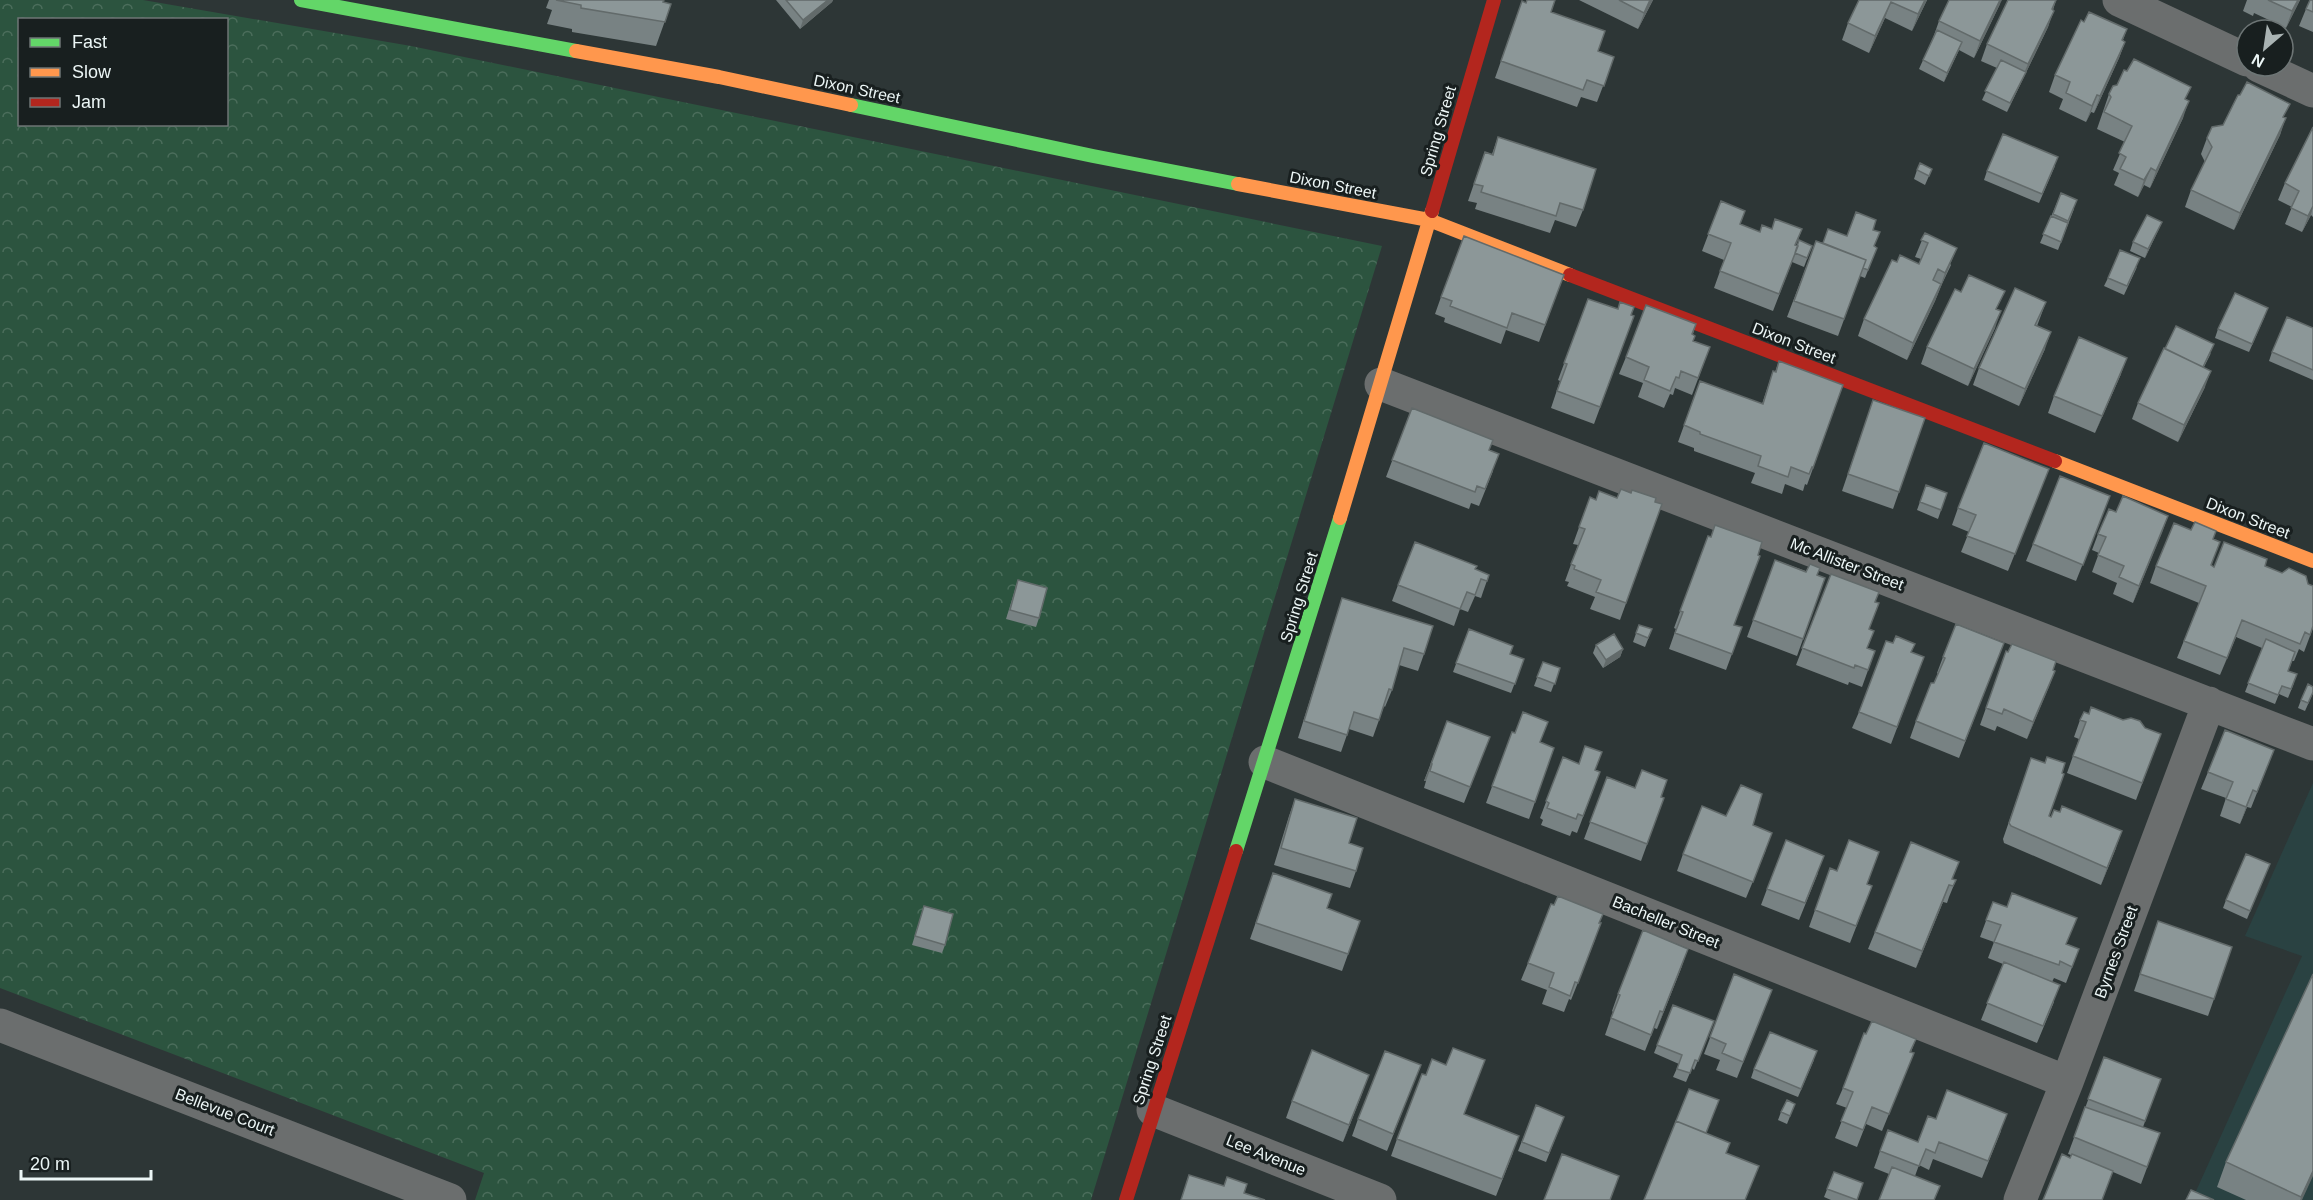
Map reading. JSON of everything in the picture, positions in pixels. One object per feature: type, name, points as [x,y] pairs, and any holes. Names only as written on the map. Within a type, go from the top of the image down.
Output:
[{"type":"street","name":"Dixon Street","points":[[301,0],[719,77],[1093,156],[1429,220],[2313,561]]},
{"type":"street","name":"Spring Street","points":[[1126,1200],[1382,384],[1494,0]]},
{"type":"street","points":[[2119,0],[2235,54]]},
{"type":"street","points":[[2285,78],[2313,91]]},
{"type":"street","name":"Mc Allister Street","points":[[1382,384],[2313,744]]},
{"type":"street","name":"Byrnes Street","points":[[2020,1200],[2067,1082],[2209,703]]},
{"type":"street","name":"Bacheller Street","points":[[1265,762],[2067,1082]]},
{"type":"street","name":"Bellevue Court","points":[[0,1025],[450,1200]]},
{"type":"street","name":"Lee Avenue","points":[[1153,1110],[1380,1200]]},
{"type":"shaded area","points":[[2313,783],[2313,1200],[2192,1200],[2302,956],[2245,936]]},
{"type":"green space","points":[[0,0],[143,0],[411,46],[1382,246],[1091,1200],[475,1200],[484,1173],[0,988]]},
{"type":"building","points":[[556,0],[664,0],[663,2],[671,4],[665,22],[581,8],[581,5]]},
{"type":"building","points":[[786,0],[828,0],[803,20]]},
{"type":"building","points":[[1527,0],[1555,0],[1551,12],[1605,31],[1598,51],[1614,57],[1604,86],[1587,80],[1583,90],[1501,61],[1522,1],[1526,3]]},
{"type":"building","points":[[1619,0],[1650,0],[1644,13]]},
{"type":"building","points":[[1859,0],[1925,0],[1918,14],[1891,2],[1875,36],[1848,23]]},
{"type":"building","points":[[1949,0],[2000,0],[1980,41],[1939,21]]},
{"type":"building","points":[[2008,0],[2056,0],[2052,9],[2054,11],[2028,64],[1987,44]]},
{"type":"building","points":[[2268,0],[2298,0],[2292,11]]},
{"type":"building","points":[[2310,0],[2313,0],[2313,12],[2306,9]]},
{"type":"building","points":[[2089,12],[2127,29],[2122,40],[2125,42],[2100,96],[2097,95],[2092,106],[2066,93],[2070,82],[2055,75],[2081,20],[2084,22]]},
{"type":"building","points":[[1937,30],[1962,42],[1947,73],[1923,60]]},
{"type":"building","points":[[2134,59],[2191,87],[2185,99],[2189,101],[2156,171],[2151,168],[2144,180],[2120,169],[2126,157],[2119,153],[2132,126],[2104,112],[2113,86],[2117,85],[2124,70],[2127,71]]},
{"type":"building","points":[[2001,60],[2026,72],[2010,103],[1985,91]]},
{"type":"building","points":[[2247,82],[2290,104],[2283,117],[2286,118],[2240,213],[2191,190],[2212,147],[2207,138],[2212,127],[2223,125]]},
{"type":"building","points":[[2313,127],[2313,206],[2308,216],[2291,208],[2299,191],[2285,183]]},
{"type":"building","points":[[2003,134],[2058,157],[2042,194],[1987,171]]},
{"type":"building","points":[[1498,137],[1596,169],[1583,210],[1560,203],[1556,216],[1481,192],[1483,186],[1474,184],[1485,152],[1493,155]]},
{"type":"building","points":[[1920,163],[1932,169],[1929,176],[1917,170]]},
{"type":"building","points":[[2061,193],[2077,200],[2068,221],[2053,214]]},
{"type":"building","points":[[1721,201],[1745,211],[1740,224],[1760,232],[1762,225],[1772,229],[1775,219],[1802,229],[1795,245],[1798,246],[1779,294],[1720,271],[1731,243],[1708,234]]},
{"type":"building","points":[[1856,212],[1876,220],[1873,230],[1880,232],[1874,246],[1877,248],[1868,270],[1863,268],[1866,260],[1823,243],[1828,229],[1847,236]]},
{"type":"building","points":[[2147,215],[2162,222],[2148,249],[2133,242]]},
{"type":"building","points":[[2051,216],[2068,223],[2061,242],[2043,234]]},
{"type":"building","points":[[1925,233],[1957,248],[1945,273],[1938,269],[1933,280],[1941,284],[1913,343],[1864,319],[1892,260],[1897,262],[1900,255],[1919,264],[1928,243],[1921,240]]},
{"type":"building","points":[[1464,236],[1564,275],[1545,325],[1512,313],[1507,328],[1450,306],[1452,301],[1441,297]]},
{"type":"building","points":[[1799,240],[1812,246],[1807,258],[1795,253]]},
{"type":"building","points":[[1816,241],[1866,260],[1844,319],[1794,301]]},
{"type":"building","points":[[2120,250],[2140,258],[2127,286],[2108,278]]},
{"type":"building","points":[[1969,275],[2005,291],[1996,309],[2001,311],[1974,369],[1927,347],[1955,289],[1961,292]]},
{"type":"building","points":[[2015,288],[2046,302],[2035,325],[2051,332],[2025,389],[1979,368]]},
{"type":"building","points":[[2235,293],[2268,308],[2252,344],[2218,329]]},
{"type":"building","points":[[1588,299],[1618,309],[1620,302],[1634,307],[1631,315],[1634,316],[1600,407],[1557,391],[1567,364],[1564,363]]},
{"type":"building","points":[[1646,305],[1696,324],[1692,334],[1695,336],[1693,341],[1710,347],[1698,378],[1681,371],[1670,391],[1644,380],[1649,367],[1626,357]]},
{"type":"building","points":[[2287,317],[2313,328],[2313,370],[2272,352]]},
{"type":"building","points":[[2176,326],[2214,344],[2203,367],[2165,349]]},
{"type":"building","points":[[2079,337],[2127,358],[2102,416],[2054,396]]},
{"type":"building","points":[[2164,348],[2211,371],[2184,425],[2138,403]]},
{"type":"building","points":[[1779,361],[1843,385],[1809,474],[1791,467],[1788,477],[1758,466],[1761,456],[1700,434],[1684,425],[1700,381],[1763,404],[1773,371],[1776,372]]},
{"type":"building","points":[[1873,400],[1925,418],[1899,492],[1848,474]]},
{"type":"building","points":[[1412,408],[1493,440],[1489,450],[1499,454],[1485,489],[1477,486],[1475,492],[1392,460]]},
{"type":"building","points":[[1984,443],[2049,469],[2015,554],[1967,536],[1976,515],[1958,508]]},
{"type":"building","points":[[2060,476],[2110,496],[2083,565],[2033,544]]},
{"type":"building","points":[[1926,485],[1947,493],[1941,510],[1920,502]]},
{"type":"building","points":[[1621,489],[1656,498],[1655,502],[1662,504],[1626,603],[1596,592],[1601,580],[1574,569],[1575,566],[1571,564],[1585,529],[1579,527],[1590,497],[1596,500],[1599,491],[1617,498]]},
{"type":"building","points":[[2123,496],[2168,516],[2139,586],[2119,577],[2124,566],[2098,555],[2106,537],[2098,534],[2109,509],[2116,512]]},
{"type":"building","points":[[2195,522],[2216,531],[2213,539],[2220,542],[2211,565],[2214,567],[2224,542],[2267,559],[2265,566],[2282,573],[2289,568],[2306,576],[2308,584],[2313,586],[2313,626],[2310,635],[2305,632],[2300,644],[2242,620],[2227,658],[2184,641],[2206,586],[2156,566],[2174,523],[2191,530]]},
{"type":"building","points":[[1715,525],[1762,542],[1758,555],[1760,556],[1734,625],[1742,627],[1732,654],[1675,633],[1683,612],[1680,611],[1708,536],[1711,537]]},
{"type":"building","points":[[1415,542],[1477,566],[1475,569],[1489,575],[1487,581],[1481,579],[1475,595],[1467,592],[1460,609],[1398,585]]},
{"type":"building","points":[[1775,560],[1806,572],[1810,564],[1820,568],[1817,575],[1825,578],[1803,639],[1753,620]]},
{"type":"building","points":[[1831,574],[1879,592],[1875,602],[1879,603],[1869,629],[1874,631],[1867,648],[1875,651],[1868,670],[1855,665],[1854,668],[1802,648]]},
{"type":"building","points":[[1018,580],[1047,588],[1039,618],[1010,610]]},
{"type":"building","points":[[1342,598],[1433,626],[1424,654],[1404,648],[1392,690],[1389,689],[1379,720],[1354,712],[1347,735],[1304,721]]},
{"type":"building","points":[[1956,624],[2004,643],[1965,741],[1916,721],[1931,683],[1934,683],[1945,658],[1943,657]]},
{"type":"building","points":[[1639,625],[1652,629],[1648,638],[1636,633]]},
{"type":"building","points":[[1469,629],[1513,646],[1510,654],[1524,659],[1515,684],[1456,663]]},
{"type":"building","points":[[1614,634],[1623,649],[1606,660],[1596,645]]},
{"type":"building","points":[[1896,636],[1915,644],[1911,652],[1924,657],[1897,727],[1859,712],[1886,641],[1893,643]]},
{"type":"building","points":[[2266,639],[2295,652],[2288,671],[2297,674],[2291,689],[2282,686],[2278,695],[2248,683]]},
{"type":"building","points":[[2012,644],[2056,661],[2053,670],[2055,671],[2033,722],[2004,709],[2002,714],[1986,708],[2006,651],[2008,652]]},
{"type":"building","points":[[1543,662],[1560,668],[1555,684],[1537,677]]},
{"type":"building","points":[[2308,684],[2313,687],[2313,692],[2308,703],[2301,700]]},
{"type":"building","points":[[2091,707],[2123,720],[2131,718],[2140,721],[2145,728],[2161,734],[2142,783],[2073,756],[2086,722],[2080,720],[2084,712],[2089,714]]},
{"type":"building","points":[[1523,712],[1548,722],[1540,742],[1554,748],[1535,802],[1492,786],[1512,732],[1515,733]]},
{"type":"building","points":[[1447,721],[1490,737],[1470,787],[1430,771]]},
{"type":"building","points":[[2225,730],[2274,750],[2257,792],[2253,790],[2246,807],[2226,799],[2233,782],[2208,772]]},
{"type":"building","points":[[1585,746],[1602,752],[1595,770],[1600,772],[1583,816],[1578,814],[1576,819],[1547,808],[1549,803],[1546,801],[1563,757],[1579,764]]},
{"type":"building","points":[[2047,757],[2065,763],[2062,773],[2064,774],[2049,816],[2051,817],[2054,810],[2060,812],[2062,806],[2122,831],[2107,868],[2011,826],[2009,823],[2031,758],[2045,763]]},
{"type":"building","points":[[1642,770],[1667,780],[1661,797],[1664,798],[1647,844],[1590,822],[1607,777],[1635,788]]},
{"type":"building","points":[[1741,785],[1762,794],[1753,825],[1772,833],[1753,882],[1683,854],[1702,806],[1726,816]]},
{"type":"building","points":[[1295,799],[1357,818],[1349,843],[1363,848],[1356,871],[1281,848]]},
{"type":"building","points":[[1786,840],[1824,856],[1805,903],[1767,889]]},
{"type":"building","points":[[1849,840],[1879,852],[1867,884],[1872,886],[1856,926],[1815,910],[1830,868],[1837,871]]},
{"type":"building","points":[[1911,842],[1959,862],[1952,879],[1956,880],[1953,886],[1949,885],[1922,951],[1875,932]]},
{"type":"building","points":[[2246,854],[2270,864],[2250,911],[2226,900]]},
{"type":"building","points":[[1273,873],[1332,894],[1327,908],[1360,921],[1348,954],[1256,923]]},
{"type":"building","points":[[2012,893],[2077,918],[2066,944],[2079,949],[2072,967],[2060,961],[2059,965],[1994,942],[2001,925],[1986,920],[1993,902],[2007,907]]},
{"type":"building","points":[[1558,896],[1603,914],[1578,983],[1575,982],[1570,996],[1549,987],[1554,973],[1528,963],[1551,904],[1554,905]]},
{"type":"building","points":[[924,906],[953,914],[945,945],[915,936]]},
{"type":"building","points":[[2158,921],[2232,947],[2214,999],[2140,974]]},
{"type":"building","points":[[1643,930],[1688,949],[1663,1012],[1660,1011],[1651,1035],[1611,1018]]},
{"type":"building","points":[[2004,962],[2060,985],[2043,1026],[1987,1003]]},
{"type":"building","points":[[1734,974],[1772,990],[1743,1062],[1722,1053],[1726,1044],[1710,1037]]},
{"type":"building","points":[[2313,974],[2313,1171],[2301,1197],[2226,1162]]},
{"type":"building","points":[[1673,1005],[1714,1021],[1698,1061],[1695,1060],[1690,1073],[1677,1069],[1682,1055],[1657,1045]]},
{"type":"building","points":[[1872,1021],[1916,1039],[1910,1052],[1914,1053],[1889,1114],[1872,1107],[1863,1130],[1841,1121],[1853,1092],[1843,1088],[1864,1033],[1866,1034]]},
{"type":"building","points":[[1770,1032],[1817,1051],[1801,1089],[1754,1069]]},
{"type":"building","points":[[1453,1048],[1485,1060],[1464,1114],[1519,1136],[1502,1179],[1397,1139],[1422,1074],[1426,1075],[1432,1059],[1446,1065]]},
{"type":"building","points":[[1312,1050],[1369,1075],[1349,1125],[1292,1101]]},
{"type":"building","points":[[1385,1051],[1421,1065],[1393,1134],[1358,1119]]},
{"type":"building","points":[[2104,1057],[2161,1079],[2145,1121],[2088,1099]]},
{"type":"building","points":[[1689,1089],[1719,1100],[1706,1133],[1676,1121]]},
{"type":"building","points":[[1947,1090],[2007,1114],[1988,1161],[1939,1142],[1935,1153],[1926,1149],[1919,1166],[1880,1151],[1888,1130],[1918,1142],[1928,1116],[1936,1119]]},
{"type":"building","points":[[1787,1100],[1795,1104],[1790,1116],[1781,1112]]},
{"type":"building","points":[[1536,1105],[1564,1117],[1549,1153],[1522,1142]]},
{"type":"building","points":[[2085,1107],[2160,1133],[2147,1167],[2074,1137]]},
{"type":"building","points":[[1676,1121],[1730,1143],[1726,1153],[1759,1166],[1745,1200],[1644,1200]]},
{"type":"building","points":[[1562,1154],[1619,1176],[1610,1200],[1544,1200]]},
{"type":"building","points":[[2062,1154],[2070,1158],[2072,1154],[2113,1171],[2102,1200],[2043,1200]]},
{"type":"building","points":[[1892,1167],[1940,1186],[1934,1200],[1879,1200]]},
{"type":"building","points":[[1834,1172],[1863,1183],[1857,1200],[1827,1189]]},
{"type":"building","points":[[1189,1175],[1224,1186],[1227,1177],[1247,1184],[1244,1193],[1265,1200],[1181,1200]]},
{"type":"building","points":[[2191,1190],[2214,1200],[2186,1200]]},
{"type":"traffic: fast","points":[[301,0],[576,51]]},
{"type":"traffic: fast","points":[[851,105],[1238,184]]},
{"type":"traffic: fast","points":[[1236,851],[1340,518]]},
{"type":"traffic: slow","points":[[576,51],[719,77],[851,105]]},
{"type":"traffic: slow","points":[[1238,184],[1429,220],[1570,275]]},
{"type":"traffic: slow","points":[[1340,518],[1432,211]]},
{"type":"traffic: slow","points":[[2055,461],[2313,561]]},
{"type":"traffic: jam","points":[[1432,211],[1494,0]]},
{"type":"traffic: jam","points":[[1570,275],[2055,461]]},
{"type":"traffic: jam","points":[[1126,1200],[1236,851]]}]
